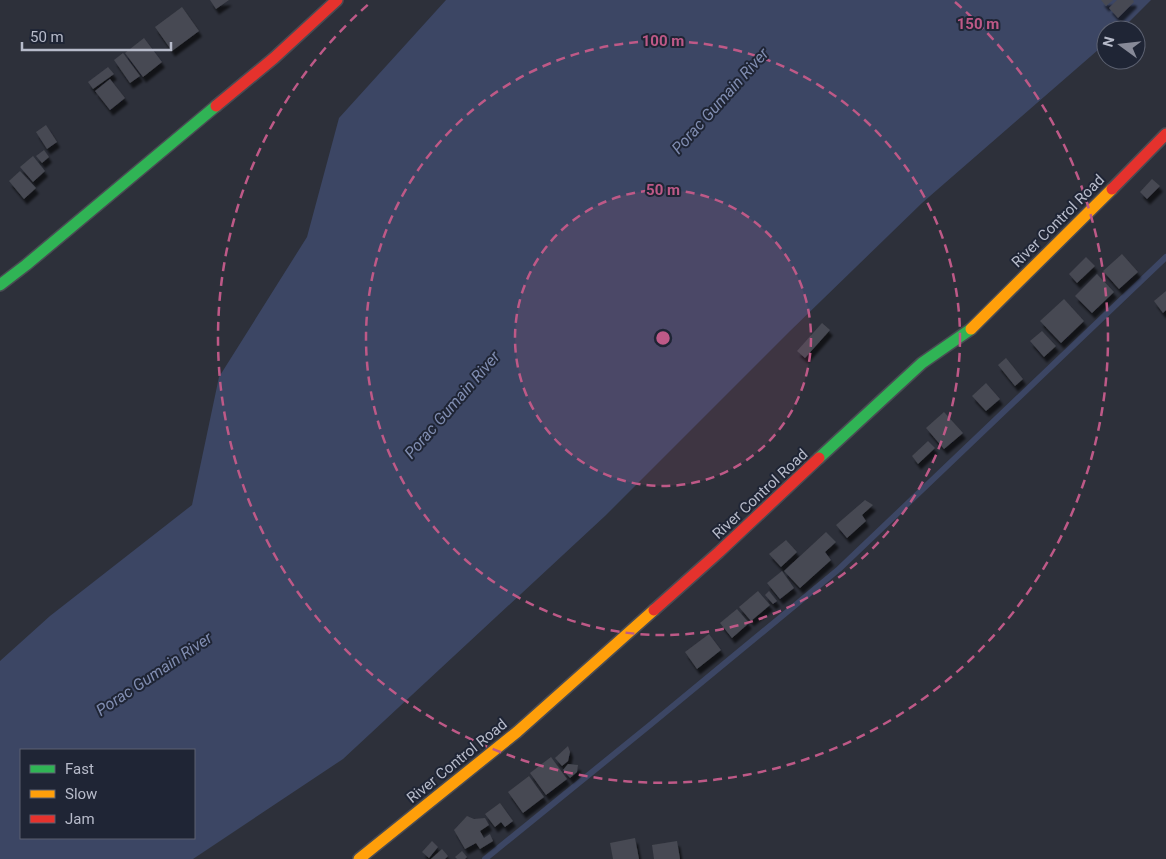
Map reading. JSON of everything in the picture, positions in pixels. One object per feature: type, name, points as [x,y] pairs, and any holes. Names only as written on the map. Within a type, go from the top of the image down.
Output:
[{"type":"street","points":[[0,285],[26,266],[274,58],[338,0]]},
{"type":"street","name":"River Control Road","points":[[359,859],[517,732],[719,552],[922,363],[970,330],[1166,134]]},
{"type":"water","name":"Porac Gumain River","points":[[446,0],[1151,0],[1131,20],[1096,20],[1096,52],[922,203],[789,332],[605,516],[343,759],[193,859],[0,859],[0,661],[50,616],[192,505],[219,377],[307,237],[339,118]]},
{"type":"building","points":[[210,0],[229,0],[216,9]]},
{"type":"building","points":[[1101,0],[1113,0],[1106,6]]},
{"type":"building","points":[[1117,0],[1133,0],[1134,2],[1118,18],[1109,8]]},
{"type":"building","points":[[182,7],[199,31],[172,51],[155,27]]},
{"type":"building","points":[[144,38],[162,62],[143,77],[125,53]]},
{"type":"building","points":[[123,53],[140,76],[130,83],[114,60]]},
{"type":"building","points":[[108,67],[114,74],[93,89],[88,82]]},
{"type":"building","points":[[110,79],[125,98],[110,110],[95,91]]},
{"type":"building","points":[[46,125],[57,142],[47,149],[36,132]]},
{"type":"building","points":[[44,150],[49,157],[42,163],[36,156]]},
{"type":"building","points":[[33,156],[45,171],[33,182],[20,167]]},
{"type":"building","points":[[20,171],[36,188],[24,199],[9,181]]},
{"type":"building","points":[[1152,179],[1160,186],[1147,199],[1140,192]]},
{"type":"building","points":[[1122,254],[1138,272],[1119,289],[1103,271]]},
{"type":"building","points":[[1086,257],[1095,266],[1077,283],[1069,274]]},
{"type":"building","points":[[1097,274],[1114,292],[1092,313],[1075,296]]},
{"type":"building","points":[[1166,291],[1166,310],[1163,313],[1154,301]]},
{"type":"building","points":[[1064,299],[1084,321],[1061,343],[1040,321]]},
{"type":"building","points":[[822,323],[830,330],[805,358],[797,351]]},
{"type":"building","points":[[1042,331],[1056,346],[1044,357],[1030,341]]},
{"type":"building","points":[[1006,358],[1023,379],[1015,386],[998,365]]},
{"type":"building","points":[[986,383],[1000,399],[986,411],[972,396]]},
{"type":"building","points":[[944,412],[963,433],[944,449],[926,428]]},
{"type":"building","points":[[928,441],[935,448],[918,464],[912,456]]},
{"type":"building","points":[[865,500],[873,505],[862,515],[866,521],[847,538],[836,525]]},
{"type":"building","points":[[826,532],[836,542],[825,552],[831,560],[800,588],[784,571]]},
{"type":"building","points":[[786,540],[797,552],[781,567],[769,554]]},
{"type":"building","points":[[782,571],[794,588],[780,599],[767,583]]},
{"type":"building","points":[[758,591],[770,605],[751,621],[739,607]]},
{"type":"building","points":[[769,591],[777,601],[773,604],[765,595]]},
{"type":"building","points":[[737,609],[749,623],[732,638],[720,623]]},
{"type":"building","points":[[709,634],[721,650],[697,669],[685,652]]},
{"type":"building","points":[[568,746],[570,752],[568,761],[562,766],[555,758]]},
{"type":"building","points":[[551,757],[567,779],[546,795],[530,773]]},
{"type":"building","points":[[568,764],[578,765],[577,772],[570,778],[563,770]]},
{"type":"building","points":[[529,776],[544,797],[523,813],[508,792]]},
{"type":"building","points":[[500,803],[513,821],[505,827],[501,822],[495,827],[485,814]]},
{"type":"building","points":[[467,816],[474,819],[485,818],[489,825],[480,831],[484,838],[490,834],[493,841],[480,849],[476,843],[465,849],[454,830]]},
{"type":"building","points":[[635,838],[639,859],[613,859],[610,843]]},
{"type":"building","points":[[432,841],[438,847],[429,858],[422,852]]},
{"type":"building","points":[[677,841],[680,859],[654,859],[652,845]]},
{"type":"building","points":[[442,849],[448,856],[445,859],[431,859]]},
{"type":"building","points":[[462,851],[467,857],[465,859],[457,859],[455,857]]},
{"type":"waterway","points":[[485,859],[839,569],[1166,257]]},
{"type":"traffic: fast","points":[[0,285],[216,106]]},
{"type":"traffic: fast","points":[[819,458],[922,363],[971,329]]},
{"type":"traffic: slow","points":[[971,329],[1112,189]]},
{"type":"traffic: slow","points":[[359,859],[517,732],[654,610]]},
{"type":"traffic: jam","points":[[216,106],[274,58],[337,0]]},
{"type":"traffic: jam","points":[[1112,189],[1166,134]]},
{"type":"traffic: jam","points":[[654,610],[819,458]]}]
